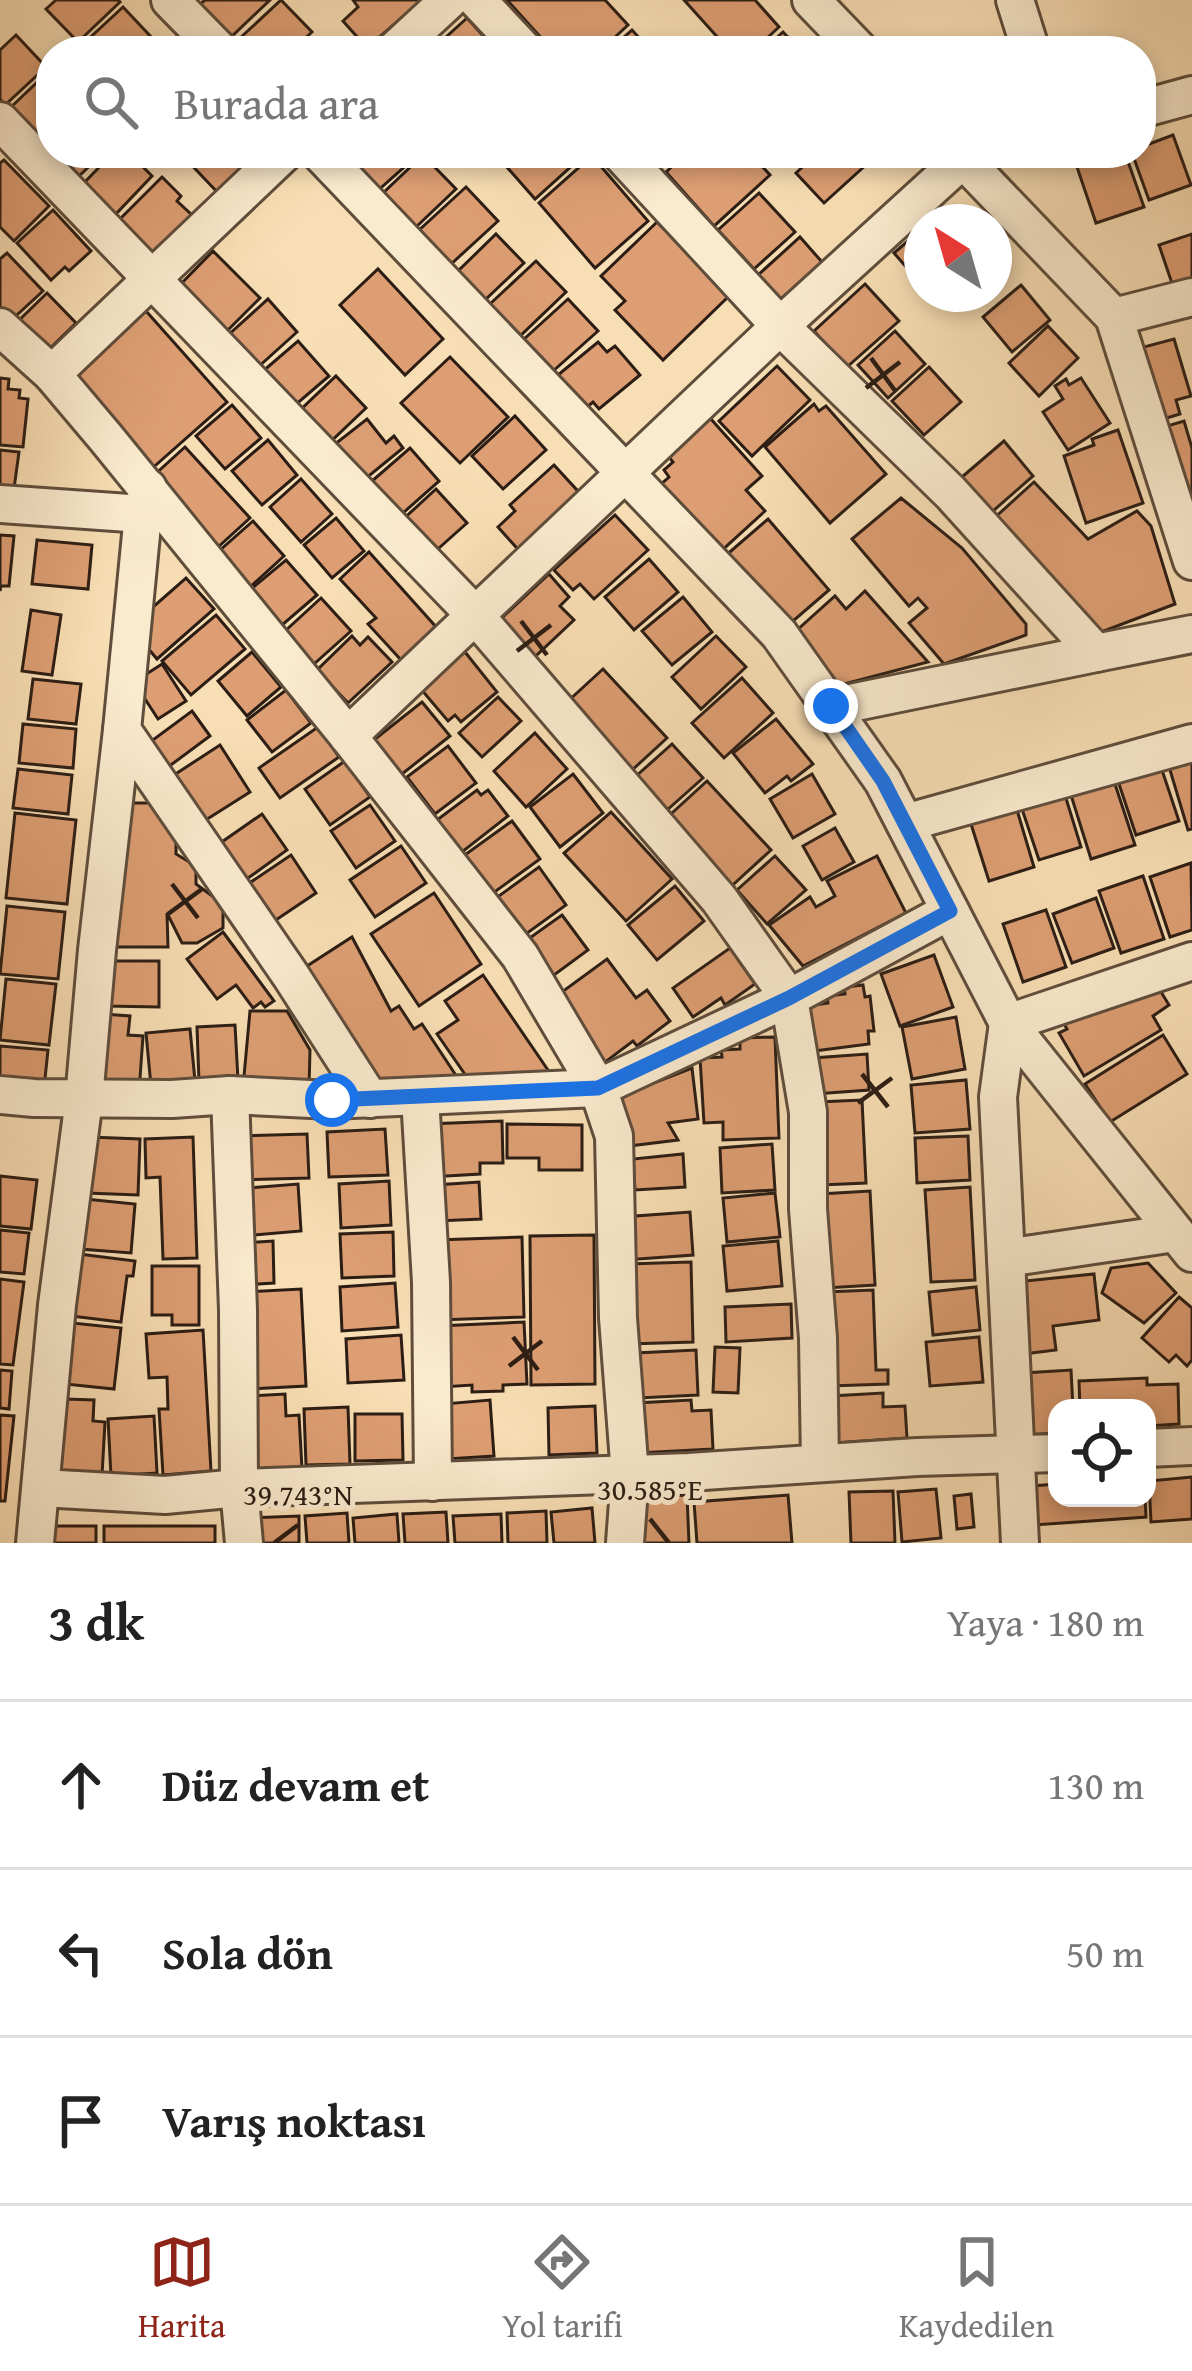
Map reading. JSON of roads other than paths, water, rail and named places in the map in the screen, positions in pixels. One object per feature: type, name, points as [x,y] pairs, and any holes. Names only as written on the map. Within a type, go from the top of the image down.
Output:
[{"type":"street","points":[[170,0],[205,36]]},
{"type":"street","points":[[410,36],[449,0]]},
{"type":"street","points":[[477,0],[511,36]]},
{"type":"street","points":[[811,0],[846,36]]},
{"type":"street","points":[[1016,0],[1027,36]]},
{"type":"street","points":[[1156,106],[1192,95]]},
{"type":"street","points":[[0,122],[36,160]]},
{"type":"street","points":[[44,168],[474,614],[719,899],[789,998],[808,1112],[820,1463]]},
{"type":"street","points":[[52,374],[268,168]]},
{"type":"street","points":[[334,168],[779,634],[883,781],[1007,1023],[1184,1243]]},
{"type":"street","points":[[634,168],[780,326],[951,493],[1096,653]]},
{"type":"street","points":[[348,736],[954,168]]},
{"type":"street","points":[[980,168],[1114,316],[1185,517],[1192,561]]},
{"type":"street","points":[[1114,316],[1192,297]]},
{"type":"street","points":[[0,327],[52,374],[146,501],[348,736],[520,956],[598,1088],[614,1136],[618,1318],[629,1474],[625,1543]]},
{"type":"street","points":[[0,504],[146,501]]},
{"type":"street","points":[[35,1543],[146,501]]},
{"type":"street","points":[[831,706],[1192,634]]},
{"type":"street","points":[[122,730],[370,1099]]},
{"type":"street","points":[[905,823],[1192,743]]},
{"type":"street","points":[[0,1095],[332,1100],[598,1088],[789,998],[950,911]]},
{"type":"street","points":[[1007,1023],[1192,961]]},
{"type":"street","points":[[1007,1023],[998,1097],[1020,1543]]},
{"type":"street","points":[[230,1095],[244,1543]]},
{"type":"street","points":[[420,1097],[431,1282],[433,1482]]},
{"type":"street","points":[[1006,1258],[1184,1243]]},
{"type":"street","points":[[1156,1448],[1192,1446]]},
{"type":"street","points":[[41,1488],[165,1496],[239,1488],[1048,1453]]}]
